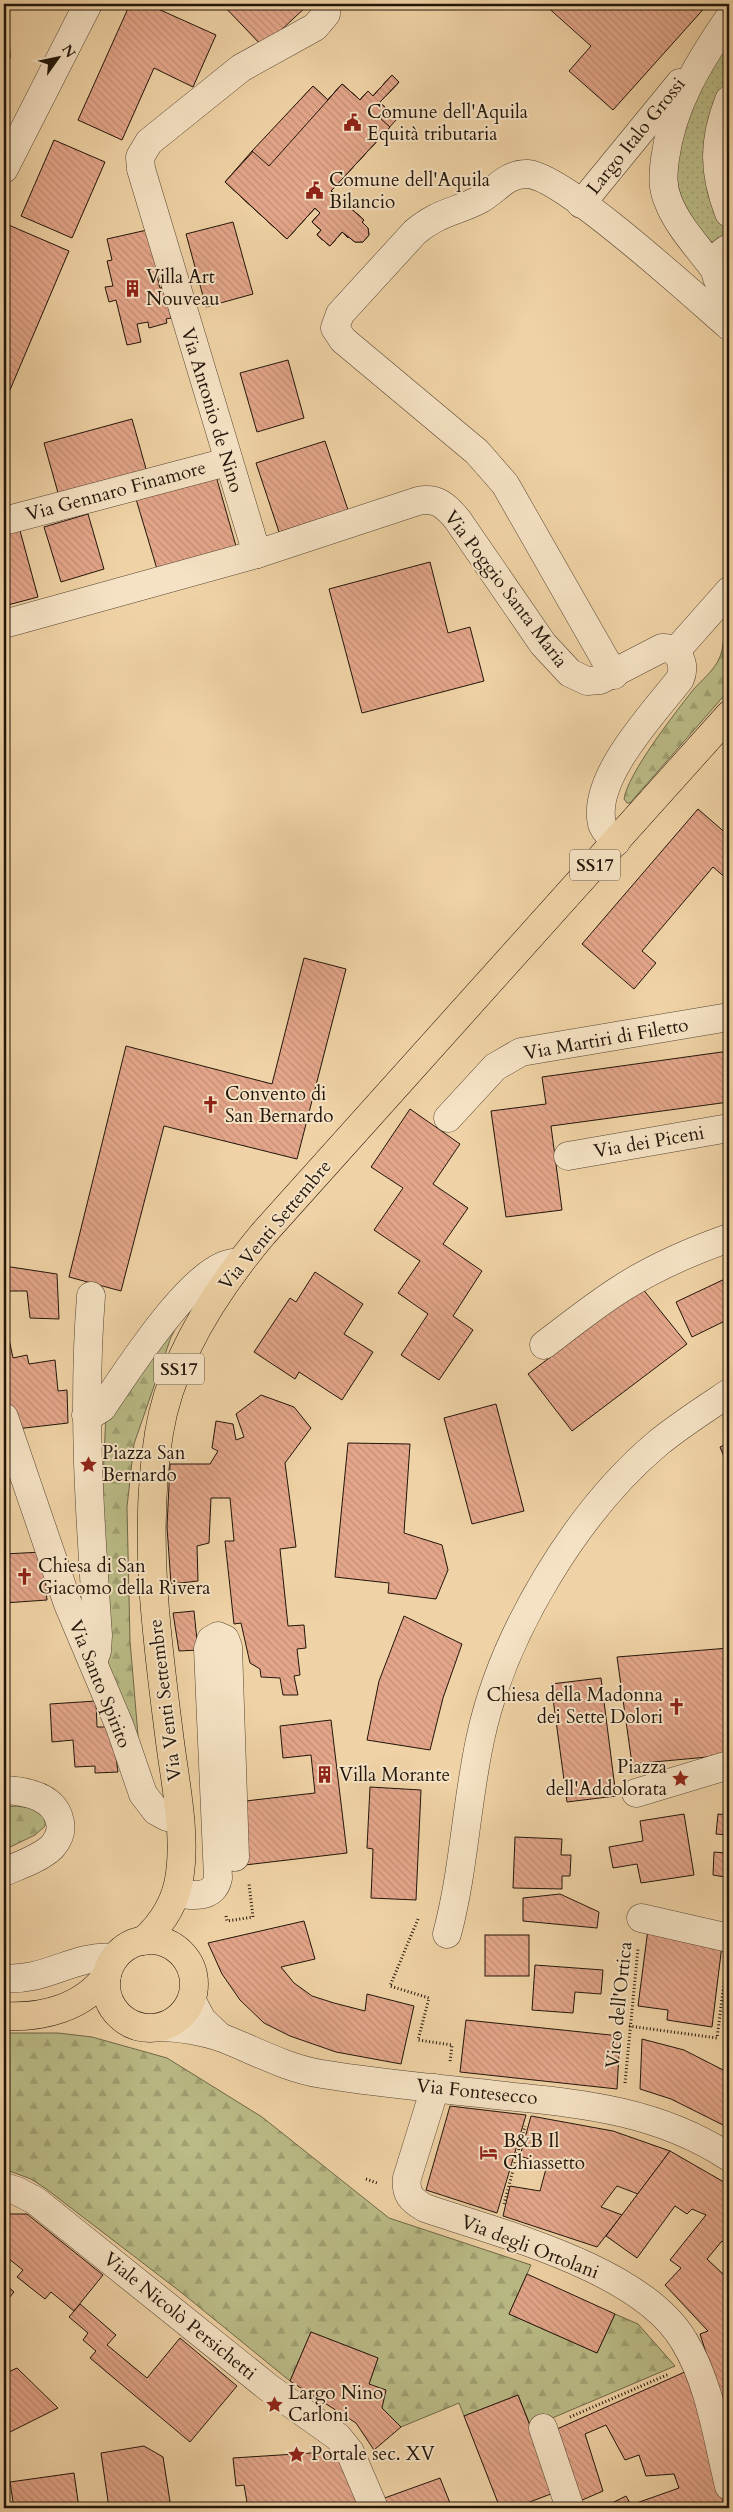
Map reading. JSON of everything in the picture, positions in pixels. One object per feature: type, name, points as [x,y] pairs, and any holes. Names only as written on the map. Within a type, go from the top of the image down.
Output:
[{"type":"main road","name":"Via Venti Settembre","points":[[182,1953],[174,1924],[175,1897],[181,1862],[179,1819],[160,1664],[152,1570],[155,1460],[166,1402],[189,1345],[224,1282],[239,1262],[616,842],[726,727]]},
{"type":"main road","name":"Via Venti Settembre","points":[[142,1941],[159,1923],[175,1897]]},
{"type":"main road","points":[[4,2016],[28,2017],[58,2010],[86,2008],[119,2016],[135,2026],[155,2029],[181,2017],[192,2001],[194,1992],[192,1971],[182,1953],[164,1942],[142,1941],[132,1944],[110,1966],[86,1995],[58,2010]]},
{"type":"main road","points":[[110,1966],[106,1990],[108,2000],[119,2016]]},
{"type":"street","points":[[4,169],[88,4]]},
{"type":"street","name":"Via Antonio de Nino","points":[[256,554],[141,169],[140,157],[149,142],[230,76],[253,60],[315,27],[326,14],[326,4]]},
{"type":"street","points":[[723,285],[675,217],[664,185],[667,141],[679,103],[708,49],[729,18]]},
{"type":"street","name":"Largo Italo Grossi","points":[[708,49],[581,204],[729,326]]},
{"type":"street","points":[[729,100],[717,142],[716,164],[720,191],[729,213]]},
{"type":"street","points":[[581,204],[543,179],[528,174],[508,178],[478,200],[429,220],[415,232],[340,314],[335,328],[343,340],[477,452],[505,484],[614,675]]},
{"type":"street","points":[[723,285],[720,256],[729,248]]},
{"type":"street","points":[[694,296],[723,285]]},
{"type":"street","name":"Via Gennaro Finamore","points":[[4,521],[228,462]]},
{"type":"street","name":"Via Poggio Santa Maria","points":[[4,624],[256,554],[418,501],[436,501],[446,507],[457,519],[558,663],[570,673],[587,681],[600,680],[614,675],[662,648],[668,648],[675,652]]},
{"type":"street","points":[[616,842],[605,830],[602,823],[606,788],[625,752],[680,679],[682,664],[675,652],[729,591]]},
{"type":"street","name":"Via Martiri di Filetto","points":[[448,1118],[495,1067],[521,1052],[729,1017]]},
{"type":"street","name":"Via dei Piceni","points":[[568,1156],[729,1128]]},
{"type":"street","points":[[544,1345],[637,1278],[686,1255],[729,1238]]},
{"type":"street","points":[[86,1415],[102,1408],[139,1353],[190,1290],[218,1268],[230,1263],[239,1262]]},
{"type":"street","points":[[91,1296],[87,1350],[86,1415],[88,1499],[98,1635],[97,1651],[92,1662]]},
{"type":"street","points":[[447,1934],[462,1862],[472,1781],[480,1738],[494,1691],[532,1604],[561,1555],[590,1514],[630,1470],[658,1444],[729,1393]]},
{"type":"street","name":"Via Santo Spirito","points":[[4,1417],[68,1604],[148,1803],[166,1817],[179,1819]]},
{"type":"street","points":[[175,1897],[201,1895],[215,1887],[218,1878],[208,1649],[211,1640],[218,1636],[225,1639],[228,1647],[235,1857]]},
{"type":"street","points":[[636,1793],[729,1765]]},
{"type":"street","points":[[4,1790],[26,1792],[46,1800],[57,1812],[61,1827],[56,1842],[50,1848],[33,1859],[4,1872]]},
{"type":"street","points":[[642,1918],[728,1950]]},
{"type":"street","points":[[4,1978],[21,1979],[46,1974],[91,1958],[110,1966]]},
{"type":"street","name":"Via Fontesecco","points":[[192,2001],[202,2020],[221,2038]]},
{"type":"street","name":"Via Fontesecco","points":[[164,2026],[188,2029],[221,2038],[269,2060],[303,2070],[442,2078],[532,2098],[608,2108],[648,2118],[678,2129],[729,2157]]},
{"type":"street","name":"Via degli Ortolani","points":[[442,2078],[406,2178],[407,2193],[425,2208],[497,2232],[581,2264],[639,2295],[670,2322],[684,2340],[695,2363],[712,2418],[729,2486]]},
{"type":"street","name":"Viale Nicolò Persichetti","points":[[4,2187],[17,2191],[36,2201],[269,2388],[343,2441],[354,2460],[374,2508]]},
{"type":"street","points":[[543,2428],[570,2508]]},
{"type":"path","points":[[419,1916],[390,1986],[429,1998],[418,2040],[452,2045],[442,2078]]},
{"type":"path","name":"Vico dell'Ortica","points":[[625,2085],[629,2026],[642,1918]]},
{"type":"path","points":[[629,2026],[717,2038],[728,1950]]},
{"type":"path","points":[[497,2232],[532,2098]]},
{"type":"path","points":[[543,2428],[695,2363]]},
{"type":"green space","points":[[729,37],[729,86],[715,129],[707,165],[707,189],[711,202],[722,220],[725,232],[724,239],[714,243],[707,238],[692,217],[681,195],[676,172],[678,148],[684,125],[705,79]]},
{"type":"green space","points":[[729,618],[729,690],[630,803],[627,803],[624,799],[627,788],[643,759],[685,700],[710,673],[718,661]]},
{"type":"green space","points":[[184,1313],[171,1337],[134,1444],[127,1507],[130,1641],[143,1794],[120,1727],[103,1641],[101,1525],[106,1413]]},
{"type":"green space","points":[[4,1807],[32,1808],[40,1812],[45,1820],[45,1826],[35,1835],[4,1850]]},
{"type":"green space","points":[[4,2033],[58,2033],[92,2037],[167,2058],[262,2117],[389,2218],[531,2265],[509,2314],[597,2353],[615,2314],[638,2324],[675,2366],[531,2427],[518,2395],[464,2416],[459,2403],[401,2427],[382,2408],[369,2384],[378,2358],[311,2332],[290,2381],[182,2293],[45,2188],[31,2179],[4,2169]]},
{"type":"building","points":[[4,4],[8,4],[10,58],[4,58]]},
{"type":"building","points":[[130,4],[147,4],[216,35],[193,87],[154,68],[122,140],[78,120]]},
{"type":"building","points":[[222,4],[309,4],[263,47]]},
{"type":"building","points":[[544,4],[708,4],[613,110],[569,71],[591,46]]},
{"type":"building","points":[[392,75],[399,82],[380,102],[388,111],[381,119],[390,127],[331,191],[364,220],[348,238],[342,232],[330,246],[317,235],[321,230],[312,222],[320,213],[315,208],[287,239],[241,197],[342,84],[360,100],[368,91],[373,96]]},
{"type":"building","points":[[392,75],[399,82],[380,102],[388,111],[381,119],[390,127],[331,191],[364,220],[348,238],[342,232],[330,246],[317,235],[321,230],[312,222],[320,213],[269,166],[342,84],[360,100],[368,91],[373,96]]},
{"type":"building","points":[[392,75],[399,82],[380,102],[397,119],[331,191],[364,220],[362,222],[368,228],[369,235],[363,242],[355,242],[342,232],[330,246],[317,235],[321,230],[312,222],[320,213],[315,208],[287,239],[225,182],[252,151],[269,166],[342,84],[360,100],[368,91],[373,96]]},
{"type":"building","points":[[392,75],[399,82],[380,102],[388,111],[381,119],[390,127],[331,191],[364,220],[362,222],[368,228],[369,235],[363,242],[355,242],[342,232],[330,246],[317,235],[321,230],[312,222],[320,213],[315,208],[287,239],[225,182],[313,86],[328,100],[342,84],[360,100],[368,91],[373,96]]},
{"type":"building","points":[[313,86],[328,100],[269,166],[252,151]]},
{"type":"building","points":[[54,140],[105,162],[72,238],[21,216]]},
{"type":"building","points":[[233,222],[253,294],[206,307],[186,234]]},
{"type":"building","points":[[4,223],[69,251],[4,404]]},
{"type":"building","name":"Villa Art Nouveau","points":[[147,230],[160,272],[156,272],[160,288],[164,287],[171,318],[166,319],[167,323],[149,328],[148,322],[137,324],[141,342],[127,345],[116,300],[109,302],[105,287],[113,286],[107,261],[112,260],[107,239]]},
{"type":"building","points":[[288,360],[304,418],[257,432],[240,373]]},
{"type":"building","points":[[132,419],[148,476],[60,500],[44,443]]},
{"type":"building","points":[[325,441],[348,510],[279,532],[256,463]]},
{"type":"building","points":[[216,476],[236,546],[157,569],[136,499]]},
{"type":"building","points":[[88,514],[104,569],[61,582],[44,527]]},
{"type":"building","points":[[19,527],[38,597],[4,606],[4,531]]},
{"type":"building","points":[[430,562],[448,633],[470,627],[484,681],[362,713],[329,589]]},
{"type":"building","points":[[698,809],[729,836],[729,876],[727,879],[713,867],[642,951],[656,963],[634,989],[582,944]]},
{"type":"building","name":"Convento di San Bernardo","points":[[304,958],[346,969],[297,1159],[164,1126],[121,1291],[69,1277],[126,1046],[272,1084]]},
{"type":"building","points":[[729,1051],[729,1102],[551,1126],[562,1210],[506,1217],[491,1111],[546,1104],[542,1077]]},
{"type":"building","points":[[410,1109],[460,1144],[433,1184],[468,1208],[443,1244],[482,1271],[453,1316],[473,1330],[439,1380],[401,1355],[428,1314],[398,1293],[420,1261],[374,1230],[403,1188],[371,1167]]},
{"type":"building","points":[[4,1266],[57,1274],[59,1319],[30,1318],[27,1291],[4,1291]]},
{"type":"building","points":[[315,1272],[363,1304],[344,1334],[373,1352],[342,1400],[299,1372],[295,1379],[254,1352],[290,1298],[296,1302]]},
{"type":"building","points":[[729,1277],[729,1319],[692,1337],[676,1302]]},
{"type":"building","points":[[642,1288],[687,1344],[572,1431],[528,1374]]},
{"type":"building","points":[[4,1315],[13,1358],[27,1355],[29,1364],[55,1360],[58,1391],[67,1390],[68,1423],[16,1429],[4,1392]]},
{"type":"building","points":[[261,1395],[294,1407],[311,1428],[285,1463],[296,1547],[280,1549],[288,1626],[304,1625],[306,1648],[297,1649],[300,1675],[294,1676],[298,1695],[283,1695],[280,1678],[261,1677],[260,1669],[250,1663],[241,1623],[234,1624],[225,1541],[234,1541],[230,1498],[211,1498],[209,1543],[197,1546],[198,1581],[171,1584],[167,1527],[170,1464],[210,1464],[218,1451],[212,1448],[216,1421],[233,1424],[236,1440],[244,1437],[236,1414]]},
{"type":"building","points":[[496,1404],[524,1511],[472,1524],[444,1418]]},
{"type":"building","points":[[348,1443],[410,1444],[404,1533],[442,1545],[448,1570],[436,1599],[388,1593],[389,1583],[335,1577]]},
{"type":"building","points":[[729,1443],[729,1469],[720,1447]]},
{"type":"building","name":"Chiesa di San Giacomo della Rivera","points":[[42,1552],[47,1600],[4,1603],[4,1554]]},
{"type":"building","points":[[194,1611],[198,1650],[179,1651],[173,1613]]},
{"type":"building","points":[[404,1616],[462,1644],[443,1698],[430,1750],[367,1740],[379,1681]]},
{"type":"building","name":"Chiesa della Madonna dei Sette Dolori","points":[[729,1648],[729,1755],[632,1764],[617,1657]]},
{"type":"building","points":[[601,1678],[616,1796],[567,1802],[551,1684]]},
{"type":"building","points":[[96,1701],[97,1727],[112,1727],[118,1772],[95,1773],[95,1766],[75,1767],[73,1740],[52,1742],[50,1704]]},
{"type":"building","name":"Villa Morante","points":[[331,1720],[347,1853],[245,1865],[237,1802],[315,1793],[311,1755],[283,1758],[280,1726]]},
{"type":"building","points":[[370,1787],[421,1790],[416,1900],[371,1898],[373,1849],[367,1848]]},
{"type":"building","points":[[684,1814],[694,1875],[641,1883],[637,1864],[613,1868],[609,1847],[643,1841],[640,1821]]},
{"type":"building","points":[[718,1814],[729,1815],[728,1835],[716,1834]]},
{"type":"building","points":[[515,1837],[562,1839],[561,1855],[571,1855],[570,1876],[562,1876],[562,1889],[513,1888]]},
{"type":"building","points":[[714,1852],[727,1853],[725,1877],[713,1875]]},
{"type":"building","points":[[560,1894],[599,1912],[597,1928],[523,1921],[523,1898]]},
{"type":"building","points":[[304,1921],[315,1959],[281,1967],[294,1983],[312,1996],[334,2003],[365,2011],[367,1994],[414,2006],[401,2064],[336,2052],[290,2036],[264,2023],[240,2000],[222,1974],[208,1943]]},
{"type":"building","points":[[648,1929],[722,1945],[712,2027],[667,2020],[668,2010],[638,2006]]},
{"type":"building","points":[[485,1935],[529,1935],[529,1976],[485,1976]]},
{"type":"building","points":[[535,1965],[603,1970],[601,1994],[575,1992],[573,2013],[532,2010]]},
{"type":"building","points":[[466,2020],[620,2036],[617,2089],[460,2072]]},
{"type":"building","points":[[642,2039],[684,2050],[729,2073],[729,2128],[671,2099],[640,2089]]},
{"type":"building","points":[[450,2106],[526,2115],[497,2213],[426,2190]]},
{"type":"building","points":[[531,2116],[613,2131],[670,2151],[638,2194],[617,2186],[601,2207],[622,2215],[597,2247],[503,2216],[510,2186],[540,2191],[547,2165],[520,2156]]},
{"type":"building","points":[[670,2151],[729,2185],[729,2247],[722,2241],[707,2259],[724,2275],[729,2269],[729,2425],[700,2334],[708,2331],[665,2285],[681,2268],[670,2260],[706,2215],[692,2209],[687,2214],[675,2206],[637,2258],[606,2236]]},
{"type":"building","points":[[4,2214],[27,2214],[103,2275],[74,2311],[51,2292],[45,2299],[17,2277],[23,2270],[9,2259],[4,2265]]},
{"type":"building","points":[[527,2274],[615,2314],[597,2353],[509,2314]]},
{"type":"building","points":[[4,2283],[14,2292],[4,2304]]},
{"type":"building","points":[[80,2304],[116,2335],[107,2345],[147,2378],[180,2338],[237,2386],[190,2442],[90,2358],[96,2351],[83,2340],[88,2333],[69,2317]]},
{"type":"building","points":[[311,2332],[378,2358],[369,2384],[386,2390],[382,2408],[401,2427],[374,2450],[356,2423],[290,2381]]},
{"type":"building","points":[[17,2368],[58,2408],[4,2435],[4,2374]]},
{"type":"building","points":[[687,2371],[713,2455],[725,2508],[602,2508],[626,2496],[631,2505],[679,2488],[674,2474],[646,2476],[639,2455],[625,2460],[606,2425],[585,2434],[603,2491],[580,2501],[557,2429]]},
{"type":"building","points":[[518,2395],[556,2492],[514,2508],[500,2508],[464,2416]]},
{"type":"building","points":[[144,2446],[163,2457],[171,2508],[109,2508],[101,2453]]},
{"type":"building","points":[[327,2452],[343,2464],[366,2508],[248,2508],[244,2485],[236,2486],[233,2458]]},
{"type":"building","points":[[74,2473],[79,2508],[14,2508],[10,2482]]},
{"type":"building","points":[[440,2478],[452,2508],[382,2508],[379,2500]]},
{"type":"place","name":"Comune dell'Aquila Equità tributaria","points":[[353,123]]},
{"type":"place","name":"Comune dell'Aquila Bilancio","points":[[315,191]]},
{"type":"place","name":"Villa Art Nouveau","points":[[132,288]]},
{"type":"place","name":"Convento di San Bernardo","points":[[211,1105]]},
{"type":"place","name":"Piazza San Bernardo","points":[[88,1464]]},
{"type":"place","name":"Chiesa di San Giacomo della Rivera","points":[[24,1577]]},
{"type":"place","name":"Chiesa della Madonna dei Sette Dolori","points":[[677,1706]]},
{"type":"place","name":"Villa Morante","points":[[325,1775]]},
{"type":"place","name":"Piazza dell'Addolorata","points":[[681,1778]]},
{"type":"place","name":"B&B Il Chiassetto","points":[[489,2152]]},
{"type":"place","name":"Largo Nino Carloni","points":[[274,2404]]},
{"type":"place","name":"Portale sec. XV","points":[[297,2454]]}]
